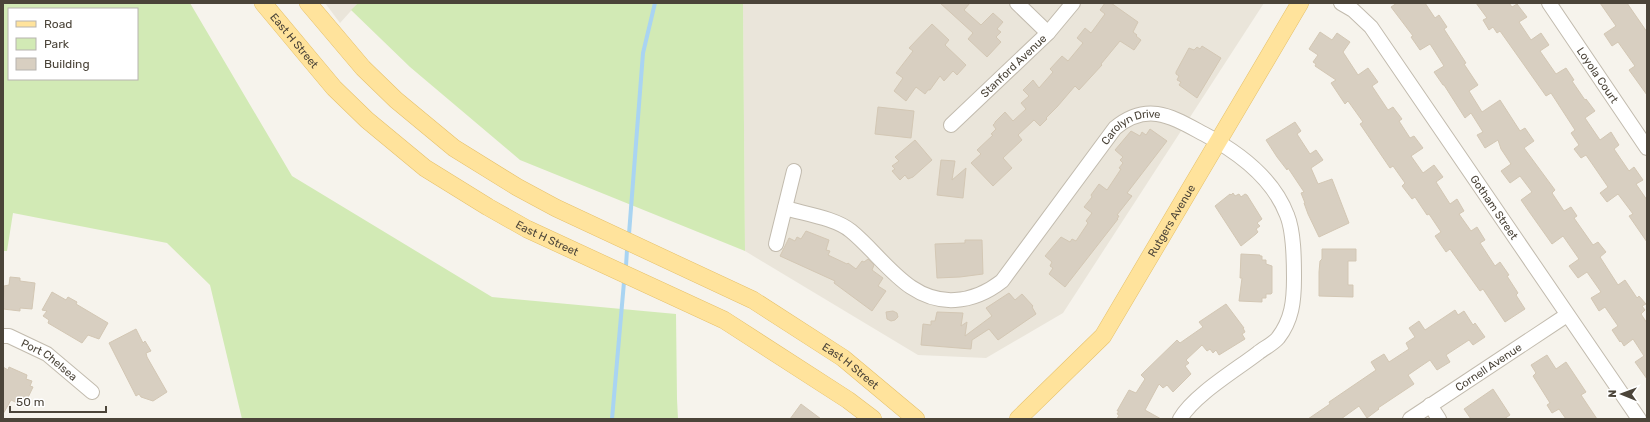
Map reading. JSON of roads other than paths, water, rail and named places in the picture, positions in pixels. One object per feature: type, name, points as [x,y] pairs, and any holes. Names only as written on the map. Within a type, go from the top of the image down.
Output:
[{"type":"main road","name":"East H Street","points":[[263,3],[334,88],[367,120],[425,168],[527,229],[724,320],[841,396],[873,419]]},
{"type":"main road","name":"East H Street","points":[[308,3],[363,68],[396,100],[454,148],[517,187],[556,208],[753,300],[843,358],[916,419]]},
{"type":"main road","name":"Rutgers Avenue","points":[[1018,419],[1103,336],[1300,3]]},
{"type":"street","points":[[1017,3],[1048,33]]},
{"type":"street","name":"Stanford Avenue","points":[[951,125],[1048,33],[1073,3]]},
{"type":"street","name":"Gotham Street","points":[[1341,3],[1353,10],[1371,27],[1639,419]]},
{"type":"street","name":"Loyola Court","points":[[1549,3],[1647,148]]},
{"type":"street","name":"Carolyn Drive","points":[[785,208],[829,220],[850,230],[904,282],[920,293],[940,300],[962,300],[983,294],[1002,281],[1115,128],[1122,122],[1138,115],[1151,113],[1164,114],[1173,117],[1219,142],[1250,164],[1272,189],[1287,215],[1290,227],[1294,273],[1294,301],[1288,322],[1277,339],[1202,395],[1182,414],[1180,419]]},
{"type":"street","points":[[776,244],[794,171]]},
{"type":"street","name":"Cornell Avenue","points":[[1410,419],[1567,315]]},
{"type":"street","name":"Port Chelsea","points":[[3,336],[9,336],[47,354],[92,392]]},
{"type":"street","points":[[1430,405],[1439,419]]},
{"type":"waterway","points":[[629,234],[643,53],[655,3]]},
{"type":"waterway","points":[[626,266],[627,250]]},
{"type":"waterway","points":[[612,419],[624,282]]}]
